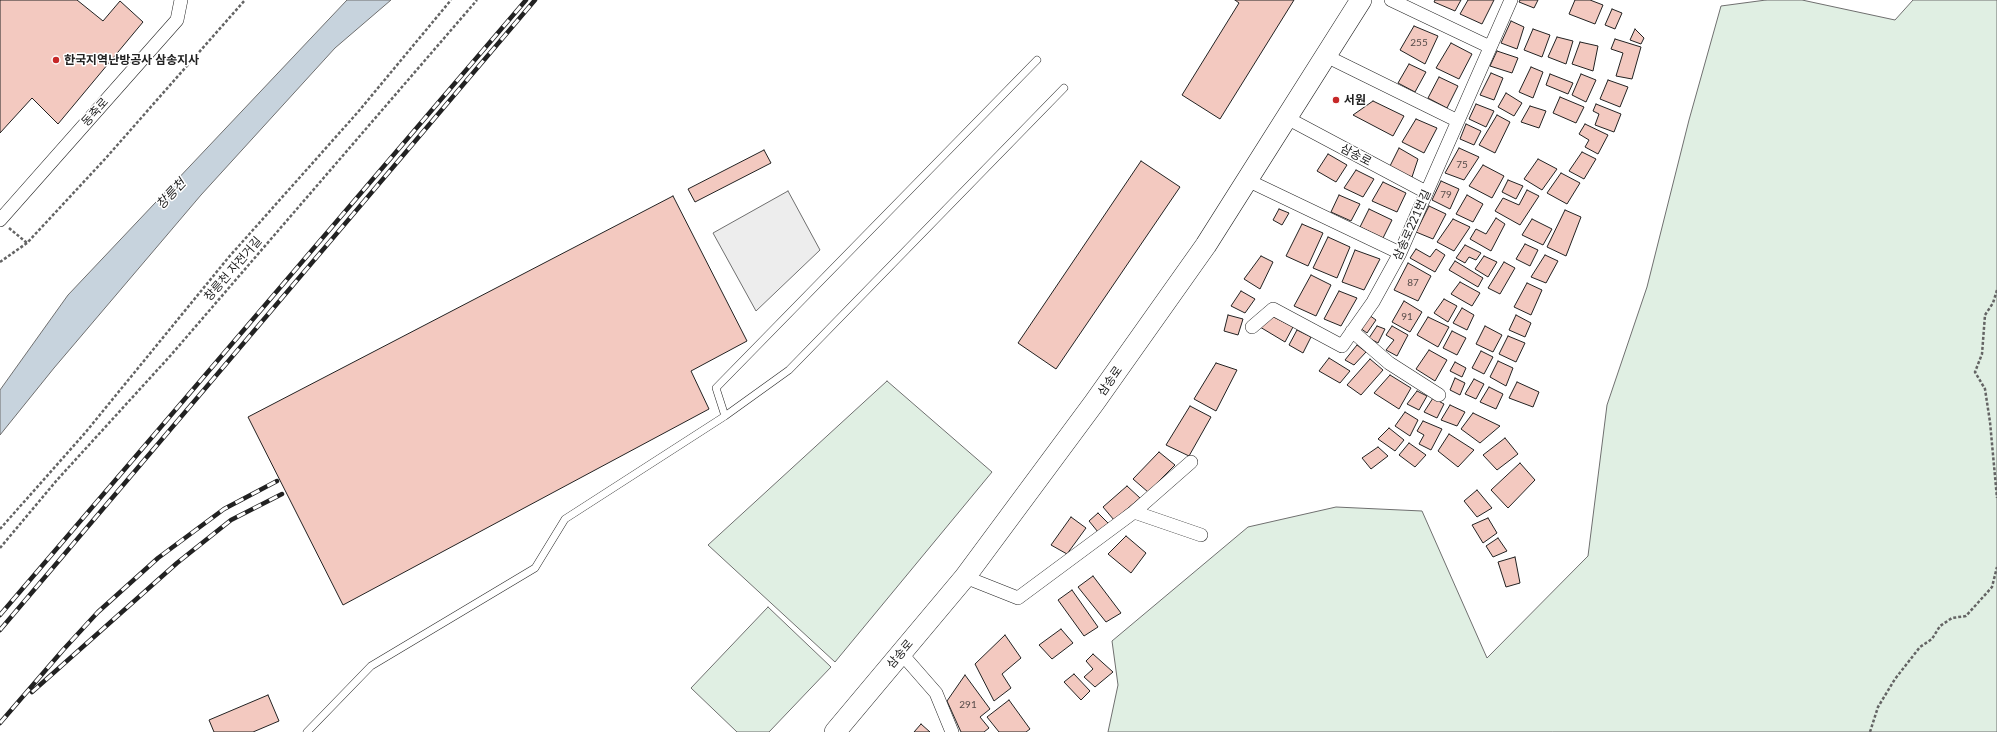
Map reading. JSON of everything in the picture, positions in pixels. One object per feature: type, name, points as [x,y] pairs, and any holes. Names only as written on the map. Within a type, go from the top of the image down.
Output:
[{"type":"main road","name":"삼송로","points":[[835,732],[964,577],[1103,390],[1206,245],[1360,0]]},
{"type":"street","name":"동축로","points":[[4,224],[177,20],[181,0]]},
{"type":"street","points":[[1391,0],[1490,47]]},
{"type":"street","name":"삼송로221번길","points":[[1252,327],[1273,309],[1342,346],[1373,302],[1400,253],[1511,0]]},
{"type":"street","points":[[1326,56],[1458,121]]},
{"type":"street","name":"삼송로","points":[[1287,118],[1426,192]]},
{"type":"street","points":[[1247,180],[1400,253]]},
{"type":"street","points":[[1352,331],[1388,363],[1439,395]]},
{"type":"street","points":[[964,577],[1018,598],[1134,512],[1191,462]]},
{"type":"street","points":[[1134,512],[1201,535]]},
{"type":"street","points":[[901,653],[936,692],[952,732]]},
{"type":"lane","points":[[725,416],[716,388],[1037,60]]},
{"type":"lane","points":[[307,732],[371,666],[536,568],[566,519],[725,416],[789,370],[1064,88]]},
{"type":"path","points":[[0,262],[27,243],[105,159],[245,0]]},
{"type":"path","points":[[0,529],[89,427],[228,258],[358,112],[451,0]]},
{"type":"path","name":"창릉천 자전거길","points":[[0,548],[57,480],[171,355],[477,0]]},
{"type":"path","points":[[4,224],[27,243]]},
{"type":"path","points":[[1997,290],[1993,303],[1985,315],[1982,354],[1975,372],[1985,389],[1991,428],[1997,498]]},
{"type":"path","points":[[1870,732],[1878,707],[1895,679],[1920,647],[1932,639],[1940,626],[1952,618],[1966,616],[1992,587],[1997,567]]},
{"type":"green space","points":[[1766,0],[1802,0],[1895,20],[1913,0],[1997,0],[1997,732],[1108,732],[1118,685],[1112,641],[1248,527],[1336,507],[1422,511],[1487,658],[1588,556],[1607,405],[1647,287],[1689,120],[1721,6]]},
{"type":"green space","points":[[887,381],[992,472],[835,662],[708,545]]},
{"type":"green space","points":[[768,607],[831,667],[769,732],[737,732],[691,688]]},
{"type":"shaded area","points":[[788,191],[820,250],[756,311],[713,233]]},
{"type":"water","name":"창릉천","points":[[347,0],[391,0],[335,48],[201,195],[54,368],[0,435],[0,390],[68,295]]},
{"type":"building","name":"한국지역난방공사 삼송지사","points":[[0,0],[77,0],[103,21],[120,1],[143,22],[58,124],[32,98],[0,133]]},
{"type":"building","points":[[1235,0],[1294,0],[1220,119],[1182,95],[1239,3]]},
{"type":"building","points":[[1435,0],[1461,0],[1455,11],[1434,2]]},
{"type":"building","points":[[1468,0],[1494,0],[1482,24],[1460,14]]},
{"type":"building","points":[[1520,0],[1538,0],[1534,8],[1519,2]]},
{"type":"building","points":[[1575,0],[1590,0],[1603,5],[1595,24],[1569,14]]},
{"type":"building","points":[[1612,9],[1622,13],[1615,29],[1605,25]]},
{"type":"building","points":[[1511,21],[1524,27],[1517,49],[1501,43]]},
{"type":"building","points":[[1414,26],[1438,36],[1425,64],[1400,50]]},
{"type":"building","points":[[1533,29],[1550,35],[1542,57],[1524,50]]},
{"type":"building","points":[[1635,29],[1644,38],[1641,44],[1630,40]]},
{"type":"building","points":[[1557,37],[1573,41],[1566,64],[1548,57]]},
{"type":"building","points":[[1615,39],[1641,47],[1632,79],[1616,76],[1623,53],[1611,49]]},
{"type":"building","points":[[1580,42],[1598,46],[1593,71],[1572,64]]},
{"type":"building","points":[[1451,43],[1472,54],[1459,79],[1436,68]]},
{"type":"building","points":[[1497,51],[1518,58],[1512,73],[1490,66]]},
{"type":"building","points":[[1409,64],[1426,72],[1415,92],[1398,83]]},
{"type":"building","points":[[1531,67],[1543,72],[1533,98],[1519,92]]},
{"type":"building","points":[[1491,73],[1503,78],[1494,100],[1480,95]]},
{"type":"building","points":[[1550,74],[1573,83],[1568,94],[1546,85]]},
{"type":"building","points":[[1581,74],[1596,80],[1586,102],[1572,95]]},
{"type":"building","points":[[1439,77],[1458,86],[1447,108],[1428,98]]},
{"type":"building","points":[[1608,80],[1628,87],[1620,107],[1600,99]]},
{"type":"building","points":[[1506,93],[1522,103],[1514,116],[1498,107]]},
{"type":"building","points":[[1560,97],[1584,107],[1576,123],[1553,113]]},
{"type":"building","points":[[1373,101],[1404,116],[1393,136],[1353,115]]},
{"type":"building","points":[[1476,104],[1494,111],[1486,127],[1469,119]]},
{"type":"building","points":[[1596,104],[1621,114],[1614,132],[1595,125],[1599,114],[1593,111]]},
{"type":"building","points":[[1530,106],[1546,111],[1539,128],[1521,122]]},
{"type":"building","points":[[1497,115],[1510,122],[1495,153],[1479,145]]},
{"type":"building","points":[[1416,119],[1437,128],[1424,153],[1402,142]]},
{"type":"building","points":[[1466,124],[1481,131],[1474,145],[1460,139]]},
{"type":"building","points":[[1585,124],[1608,135],[1598,154],[1585,147],[1589,140],[1579,134]]},
{"type":"building","points":[[1399,148],[1418,159],[1412,177],[1389,168]]},
{"type":"building","points":[[1459,148],[1479,157],[1464,180],[1445,173]]},
{"type":"building","points":[[764,150],[771,163],[695,202],[688,189]]},
{"type":"building","points":[[1582,152],[1596,159],[1584,179],[1569,171]]},
{"type":"building","points":[[1328,154],[1347,165],[1336,182],[1317,171]]},
{"type":"building","points":[[1538,159],[1557,169],[1542,190],[1524,179]]},
{"type":"building","points":[[1141,161],[1180,187],[1056,369],[1018,343]]},
{"type":"building","points":[[1483,165],[1504,176],[1492,198],[1469,186]]},
{"type":"building","points":[[1356,170],[1374,179],[1363,197],[1344,188]]},
{"type":"building","points":[[1561,173],[1580,183],[1567,204],[1547,193]]},
{"type":"building","points":[[1508,180],[1523,186],[1516,199],[1502,192]]},
{"type":"building","points":[[1441,181],[1459,189],[1450,209],[1432,200]]},
{"type":"building","points":[[1383,182],[1406,193],[1397,212],[1372,201]]},
{"type":"building","points":[[1527,190],[1539,196],[1520,225],[1495,211],[1503,198],[1519,205]]},
{"type":"building","points":[[1339,195],[1360,204],[1351,221],[1331,212]]},
{"type":"building","points":[[1467,195],[1483,204],[1473,222],[1456,214]]},
{"type":"building","points":[[673,196],[747,341],[691,371],[709,409],[343,605],[248,417]]},
{"type":"building","points":[[1429,206],[1446,214],[1433,239],[1416,232]]},
{"type":"building","points":[[1279,209],[1289,213],[1282,225],[1273,220]]},
{"type":"building","points":[[1369,209],[1392,220],[1383,238],[1360,227]]},
{"type":"building","points":[[1565,210],[1581,217],[1566,256],[1547,247]]},
{"type":"building","points":[[1496,218],[1505,224],[1491,251],[1470,239],[1476,229],[1486,234]]},
{"type":"building","points":[[1453,219],[1470,227],[1454,251],[1437,242]]},
{"type":"building","points":[[1532,219],[1552,229],[1543,245],[1522,235]]},
{"type":"building","points":[[1302,224],[1323,233],[1308,266],[1286,256]]},
{"type":"building","points":[[1328,237],[1350,247],[1337,278],[1313,268]]},
{"type":"building","points":[[1525,244],[1538,250],[1530,266],[1516,259]]},
{"type":"building","points":[[1465,245],[1481,253],[1476,260],[1469,257],[1465,263],[1456,258]]},
{"type":"building","points":[[1416,249],[1430,257],[1436,249],[1445,255],[1435,272],[1410,258]]},
{"type":"building","points":[[1355,250],[1380,259],[1364,290],[1342,282]]},
{"type":"building","points":[[1545,255],[1558,261],[1546,283],[1531,277]]},
{"type":"building","points":[[1261,256],[1273,262],[1260,289],[1244,279]]},
{"type":"building","points":[[1484,256],[1497,262],[1488,277],[1475,269]]},
{"type":"building","points":[[1455,261],[1483,278],[1478,287],[1449,270]]},
{"type":"building","points":[[1504,262],[1515,268],[1500,294],[1488,288]]},
{"type":"building","points":[[1408,263],[1431,276],[1418,301],[1394,290]]},
{"type":"building","points":[[1311,275],[1331,285],[1316,316],[1294,306]]},
{"type":"building","points":[[1460,282],[1480,293],[1472,306],[1451,294]]},
{"type":"building","points":[[1527,283],[1542,290],[1531,315],[1514,307]]},
{"type":"building","points":[[1241,291],[1255,299],[1245,313],[1231,306]]},
{"type":"building","points":[[1339,291],[1357,298],[1341,326],[1324,319]]},
{"type":"building","points":[[1444,299],[1457,306],[1448,322],[1434,313]]},
{"type":"building","points":[[1404,301],[1422,312],[1410,332],[1392,322]]},
{"type":"building","points":[[1462,308],[1474,315],[1467,330],[1453,323]]},
{"type":"building","points":[[1228,315],[1243,319],[1238,335],[1224,331]]},
{"type":"building","points":[[1369,315],[1376,320],[1367,333],[1360,328]]},
{"type":"building","points":[[1516,315],[1531,323],[1525,337],[1509,330]]},
{"type":"building","points":[[1272,316],[1293,327],[1285,342],[1260,327]]},
{"type":"building","points":[[1428,317],[1449,327],[1438,347],[1417,335]]},
{"type":"building","points":[[1377,326],[1385,329],[1378,343],[1369,338]]},
{"type":"building","points":[[1392,326],[1408,335],[1397,356],[1386,350],[1394,340],[1386,335]]},
{"type":"building","points":[[1485,326],[1502,335],[1493,352],[1476,344]]},
{"type":"building","points":[[1297,330],[1311,337],[1303,353],[1289,345]]},
{"type":"building","points":[[1452,331],[1466,338],[1457,355],[1443,348]]},
{"type":"building","points":[[1508,336],[1525,343],[1516,362],[1499,354]]},
{"type":"building","points":[[1357,345],[1366,352],[1354,365],[1345,360]]},
{"type":"building","points":[[1429,350],[1447,360],[1435,381],[1416,369]]},
{"type":"building","points":[[1481,351],[1493,357],[1484,374],[1472,368]]},
{"type":"building","points":[[1329,358],[1350,371],[1340,383],[1319,371]]},
{"type":"building","points":[[1370,359],[1383,370],[1361,395],[1347,385]]},
{"type":"building","points":[[1498,361],[1513,368],[1506,386],[1490,377]]},
{"type":"building","points":[[1455,362],[1466,368],[1462,377],[1450,371]]},
{"type":"building","points":[[1216,363],[1237,370],[1216,411],[1194,399]]},
{"type":"building","points":[[1390,375],[1411,388],[1399,409],[1374,393]]},
{"type":"building","points":[[1455,378],[1465,383],[1460,395],[1450,390]]},
{"type":"building","points":[[1474,379],[1484,384],[1476,399],[1465,394]]},
{"type":"building","points":[[1517,382],[1539,392],[1533,407],[1509,398]]},
{"type":"building","points":[[1489,387],[1503,394],[1496,409],[1480,402]]},
{"type":"building","points":[[1417,391],[1427,396],[1419,410],[1407,404]]},
{"type":"building","points":[[1433,398],[1444,404],[1437,418],[1424,412]]},
{"type":"building","points":[[1450,405],[1465,412],[1457,426],[1441,420]]},
{"type":"building","points":[[1190,406],[1211,417],[1189,456],[1166,445]]},
{"type":"building","points":[[1405,412],[1418,420],[1410,436],[1395,426]]},
{"type":"building","points":[[1473,413],[1500,426],[1480,443],[1461,429]]},
{"type":"building","points":[[1423,421],[1442,429],[1431,450],[1419,444],[1424,435],[1417,431]]},
{"type":"building","points":[[1389,428],[1404,440],[1395,451],[1378,439]]},
{"type":"building","points":[[1449,434],[1474,450],[1458,467],[1438,451]]},
{"type":"building","points":[[1505,438],[1518,454],[1497,470],[1483,455]]},
{"type":"building","points":[[1409,443],[1426,455],[1415,467],[1399,455]]},
{"type":"building","points":[[1378,447],[1388,456],[1371,469],[1362,458]]},
{"type":"building","points":[[1159,452],[1175,465],[1148,492],[1133,479]]},
{"type":"building","points":[[1520,463],[1535,480],[1508,508],[1491,490]]},
{"type":"building","points":[[1127,486],[1140,498],[1114,520],[1103,507]]},
{"type":"building","points":[[1477,490],[1492,508],[1477,517],[1464,501]]},
{"type":"building","points":[[1098,513],[1109,524],[1098,532],[1089,521]]},
{"type":"building","points":[[1071,517],[1086,528],[1067,554],[1051,545]]},
{"type":"building","points":[[1488,518],[1497,533],[1483,543],[1472,525]]},
{"type":"building","points":[[1126,536],[1146,553],[1131,573],[1108,554]]},
{"type":"building","points":[[1498,538],[1507,551],[1493,557],[1486,546]]},
{"type":"building","points":[[1515,557],[1520,583],[1506,587],[1498,562]]},
{"type":"building","points":[[1093,576],[1121,613],[1106,622],[1078,587]]},
{"type":"building","points":[[1072,590],[1098,627],[1084,636],[1058,600]]},
{"type":"building","points":[[1061,629],[1073,643],[1052,659],[1039,645]]},
{"type":"building","points":[[1005,635],[1021,658],[1002,674],[1011,688],[994,701],[975,664]]},
{"type":"building","points":[[1093,654],[1113,672],[1095,687],[1084,677],[1093,669],[1086,661]]},
{"type":"building","points":[[1074,674],[1090,691],[1081,700],[1064,682]]},
{"type":"building","points":[[965,675],[990,709],[980,717],[989,728],[984,732],[961,732],[947,701]]},
{"type":"building","points":[[268,695],[279,721],[253,732],[214,732],[209,720]]},
{"type":"building","points":[[1009,700],[1030,729],[1026,732],[999,732],[987,717]]},
{"type":"building","points":[[921,724],[930,732],[914,732]]},
{"type":"railway","points":[[0,615],[526,0]]},
{"type":"railway","points":[[0,630],[535,0]]},
{"type":"railway","points":[[0,723],[98,612],[158,558],[224,509],[277,481]]},
{"type":"railway","points":[[32,692],[177,563],[231,520],[282,494]]},
{"type":"place","name":"한국지역난방공사 삼송지사","points":[[56,60]]},
{"type":"place","name":"서원","points":[[1336,100]]}]
